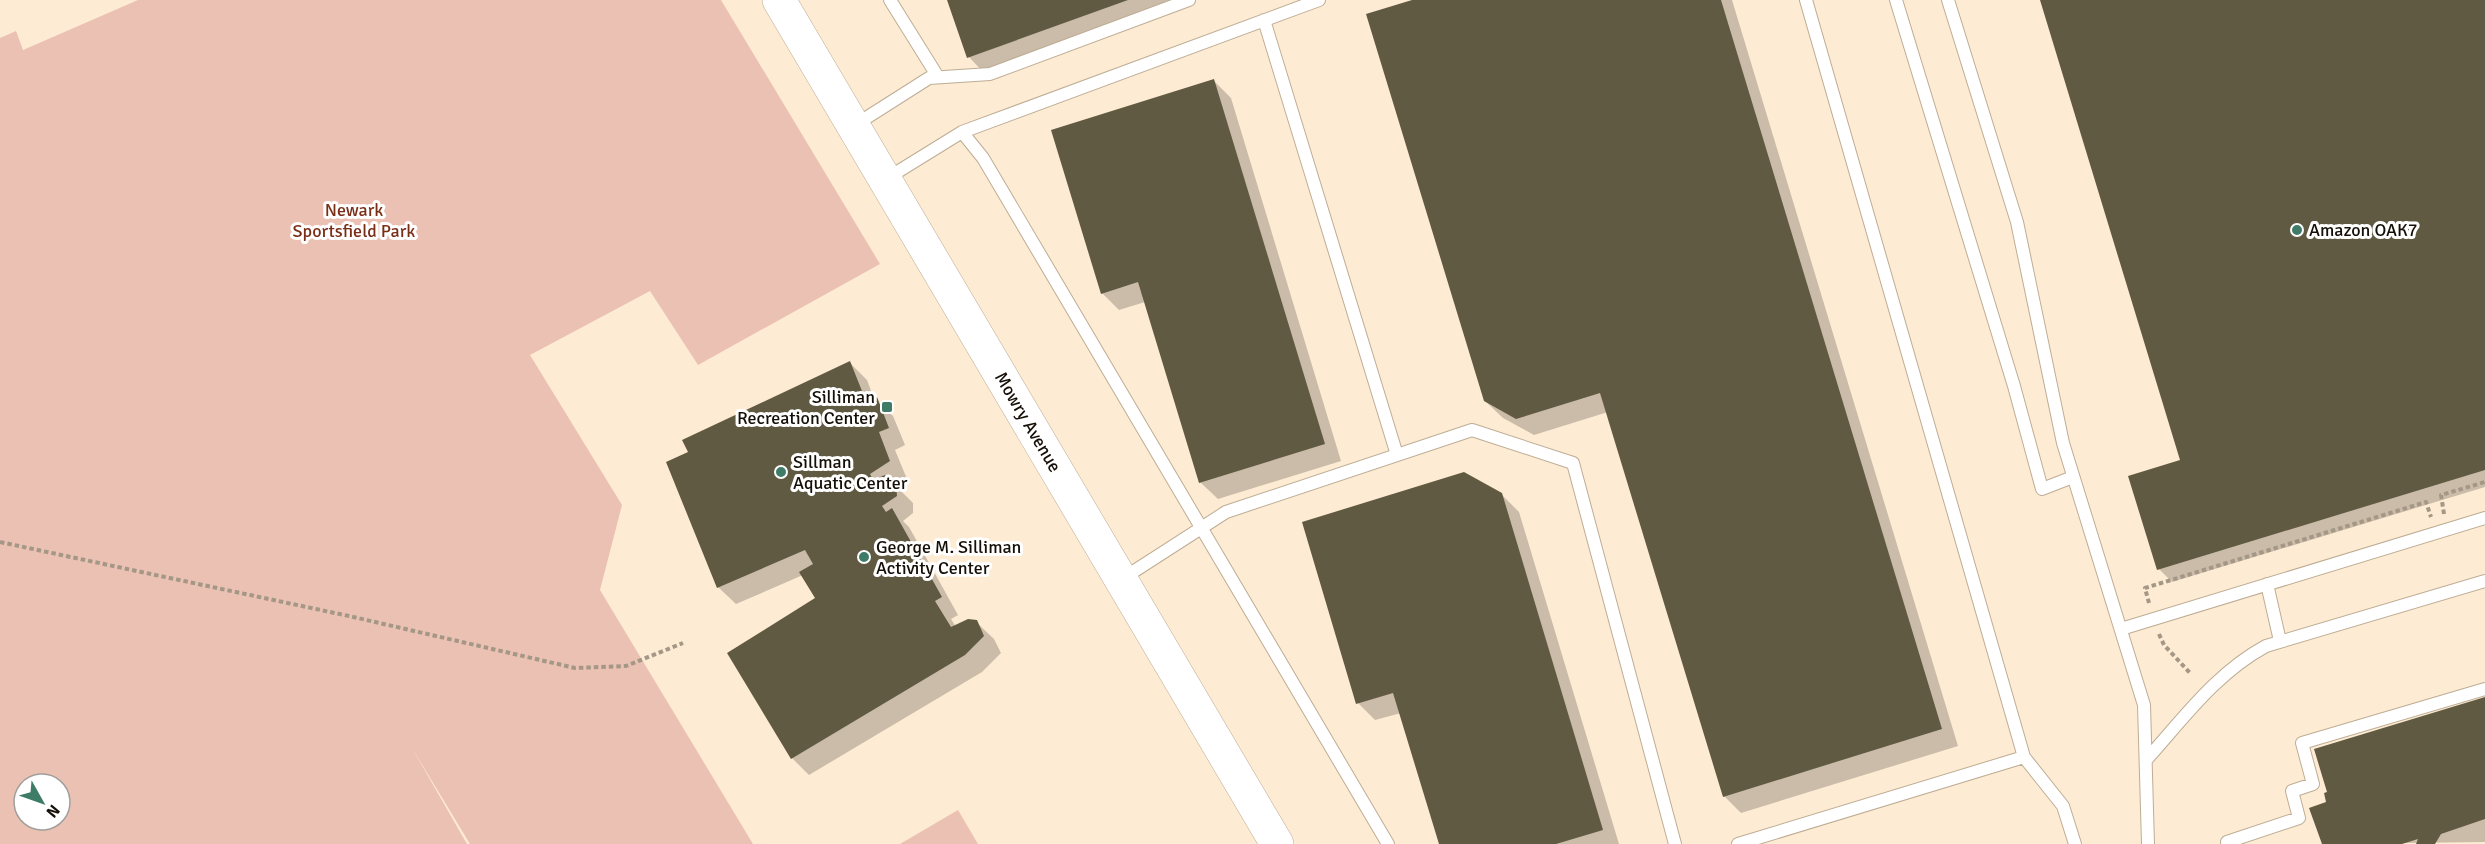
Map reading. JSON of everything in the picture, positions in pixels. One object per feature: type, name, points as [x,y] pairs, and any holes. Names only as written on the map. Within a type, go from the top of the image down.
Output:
[{"type":"main road","name":"Mowry Avenue","points":[[780,0],[1277,844]]},
{"type":"lane","points":[[891,0],[938,77]]},
{"type":"lane","points":[[854,126],[929,78],[990,74],[1189,0]]},
{"type":"lane","points":[[886,180],[962,132],[1319,0]]},
{"type":"lane","points":[[1806,0],[2024,757],[2063,806],[2075,844]]},
{"type":"lane","points":[[1896,0],[2014,386],[2042,489],[2073,477]]},
{"type":"lane","points":[[1948,0],[2017,222],[2063,443],[2144,705],[2148,844]]},
{"type":"lane","points":[[1263,20],[1397,455]]},
{"type":"lane","points":[[962,132],[983,158],[1199,528],[1388,844]]},
{"type":"lane","points":[[1121,580],[1226,512],[1472,430],[1573,463],[1675,844]]},
{"type":"lane","points":[[2121,629],[2485,518]]},
{"type":"lane","points":[[2146,760],[2213,683],[2244,657],[2280,641],[2485,581]]},
{"type":"lane","points":[[2267,584],[2280,641]]},
{"type":"lane","points":[[2227,842],[2298,818],[2292,791],[2313,784],[2302,743],[2485,689]]},
{"type":"lane","points":[[1738,844],[2024,757]]},
{"type":"path","points":[[2149,603],[2145,588],[2426,502],[2430,517],[2446,513],[2441,495],[2485,482]]},
{"type":"path","points":[[0,542],[349,616],[575,668],[626,666],[683,643]]},
{"type":"path","points":[[2159,631],[2164,645],[2190,673]]},
{"type":"green space","name":"Newark Sportsfield Park","points":[[138,0],[721,0],[880,264],[698,365],[650,291],[530,355],[622,505],[600,590],[753,844],[470,844],[412,748],[467,844],[0,844],[0,38],[16,31],[23,50]]},
{"type":"green space","points":[[958,810],[978,844],[900,844]]},
{"type":"building","points":[[947,0],[1128,0],[967,58]]},
{"type":"building","points":[[1412,0],[1721,0],[1942,729],[1723,797],[1600,393],[1516,419],[1484,401],[1366,14]]},
{"type":"building","name":"Amazon OAK7","points":[[2040,0],[2485,0],[2485,470],[2157,570],[2128,476],[2180,460]]},
{"type":"building","points":[[1214,79],[1325,444],[1199,483],[1138,282],[1101,294],[1051,130]]},
{"type":"building","name":"George M. Silliman Activity Center","points":[[850,361],[866,401],[877,397],[889,428],[879,432],[890,461],[870,474],[873,480],[885,475],[896,484],[897,496],[882,506],[886,512],[892,508],[942,597],[935,601],[951,627],[968,619],[977,620],[984,636],[965,655],[791,759],[727,653],[815,598],[799,572],[813,564],[805,550],[717,588],[666,462],[688,452],[682,440]]},
{"type":"building","points":[[1464,472],[1502,493],[1603,830],[1556,844],[1439,844],[1393,693],[1356,704],[1302,522]]},
{"type":"building","points":[[2485,697],[2485,819],[2441,834],[2435,844],[2416,844],[2418,839],[2402,844],[2322,844],[2309,808],[2326,802],[2324,793],[2327,792],[2314,749]]},
{"type":"place","name":"Amazon OAK7","points":[[2297,230]]},
{"type":"place","name":"Silliman Recreation Center","points":[[887,407]]},
{"type":"place","name":"Sillman Aquatic Center","points":[[781,472]]},
{"type":"place","name":"George M. Silliman Activity Center","points":[[864,557]]}]
